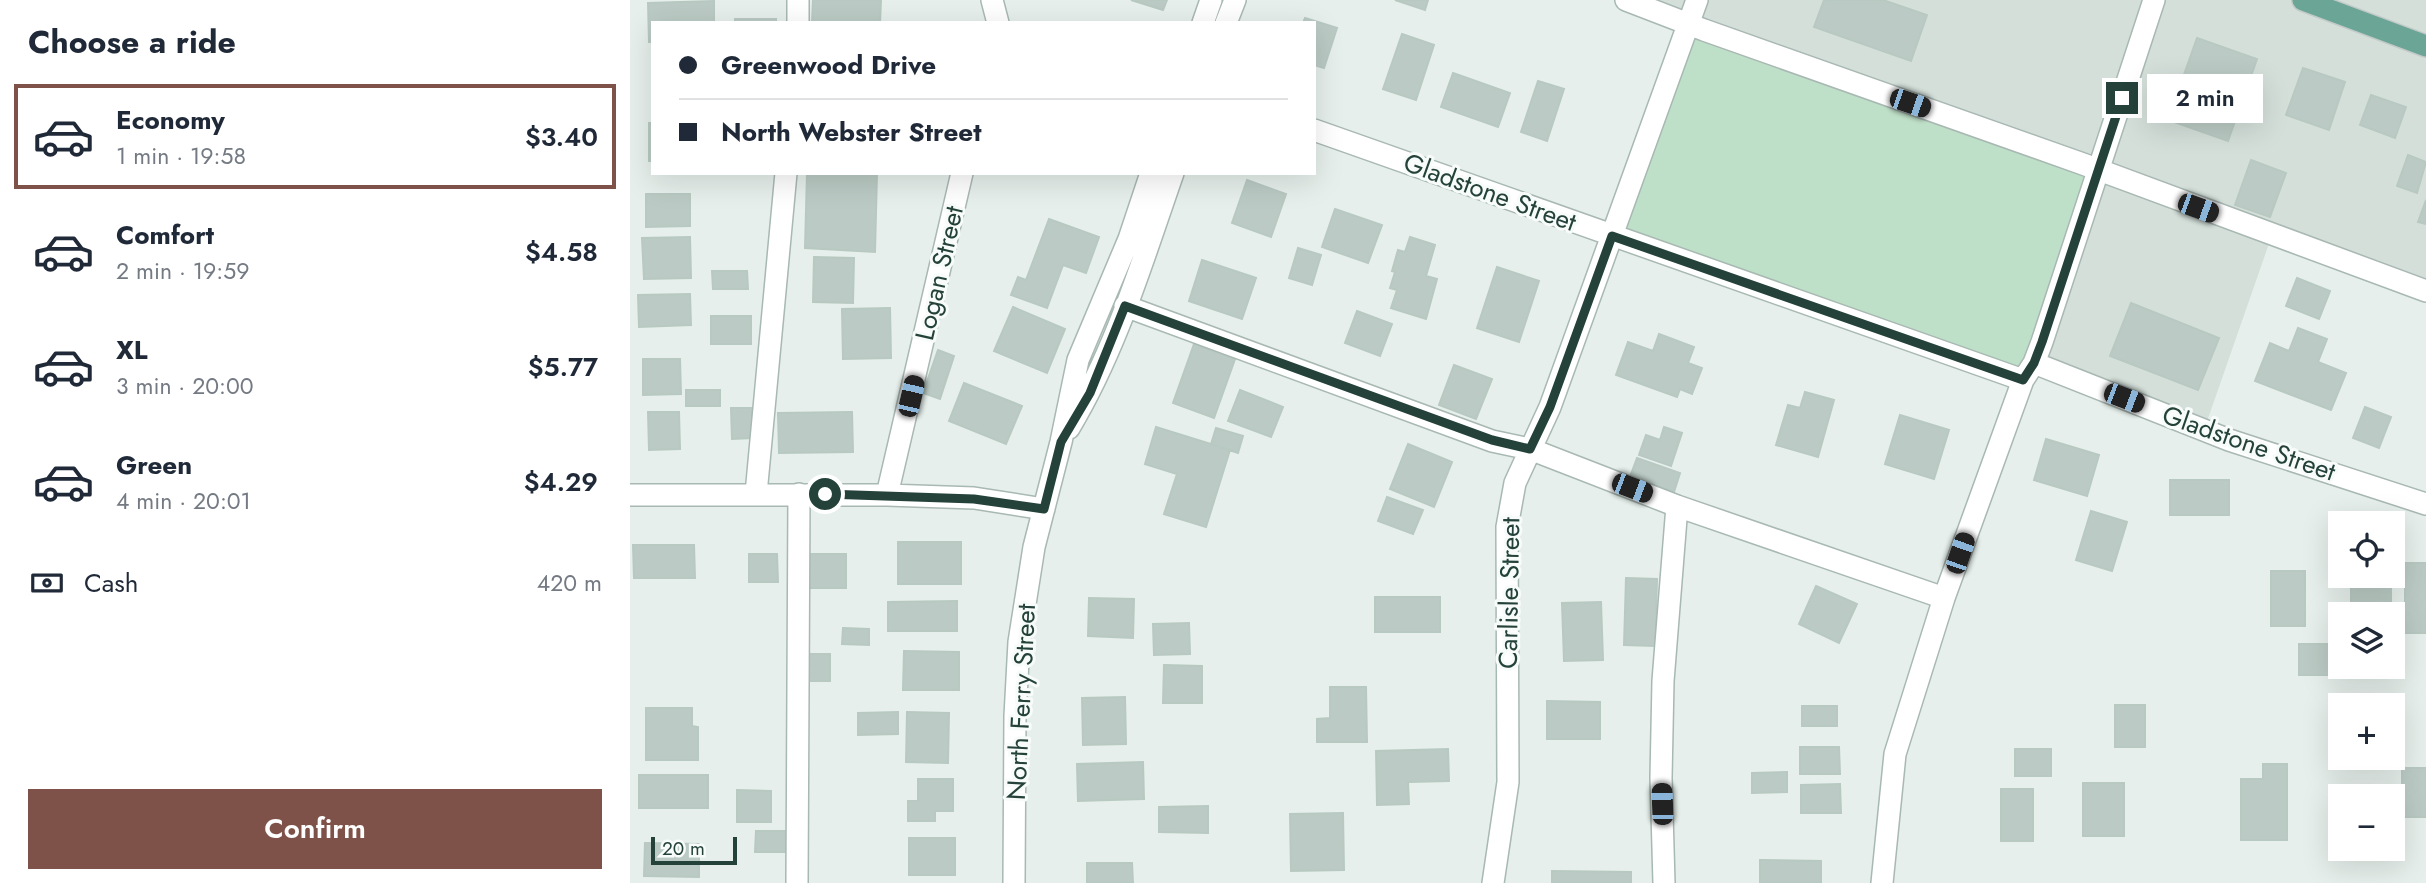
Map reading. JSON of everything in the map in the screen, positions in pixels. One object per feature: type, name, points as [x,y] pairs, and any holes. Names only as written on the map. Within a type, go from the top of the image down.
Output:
[{"type":"main road","points":[[2303,0],[2426,46]]},
{"type":"street","points":[[797,21],[798,0]]},
{"type":"street","points":[[992,0],[1000,21]]},
{"type":"street","points":[[1204,21],[1211,0]]},
{"type":"street","points":[[1227,21],[1235,0]]},
{"type":"street","points":[[1626,0],[2083,164],[2426,292]]},
{"type":"street","name":"Carlisle Street","points":[[1493,883],[1508,782],[1507,527],[1515,483],[1550,407],[1697,0]]},
{"type":"street","points":[[1882,883],[1895,754],[1944,598],[2028,372],[2154,0]]},
{"type":"street","name":"Gladstone Street","points":[[1316,131],[1612,236],[2426,504]]},
{"type":"street","points":[[756,494],[786,175]]},
{"type":"street","name":"Logan Street","points":[[887,495],[962,175]]},
{"type":"street","name":"North Ferry Street","points":[[1014,883],[1015,716],[1019,642],[1034,547],[1061,442],[1078,360],[1129,239],[1150,175]]},
{"type":"street","name":"North Ferry Street","points":[[1061,442],[1090,393],[1172,175]]},
{"type":"street","points":[[1125,306],[1492,440],[1530,449],[1676,506],[1944,598]]},
{"type":"street","points":[[797,883],[799,494]]},
{"type":"street","points":[[630,495],[887,495],[974,499],[1044,509]]},
{"type":"street","points":[[1664,883],[1661,778],[1664,681],[1676,506]]},
{"type":"shaded area","points":[[1626,0],[2426,0],[2426,291],[2272,235],[2204,430],[2034,363],[2070,258]]},
{"type":"green space","points":[[1688,24],[2098,171],[2023,380],[1612,236]]},
{"type":"building","points":[[813,0],[881,0],[880,21],[812,21]]},
{"type":"building","points":[[1131,0],[1167,0],[1163,10]]},
{"type":"building","points":[[1395,0],[1428,0],[1425,10]]},
{"type":"building","points":[[1824,0],[1883,0],[1927,15],[1911,61],[1814,27]]},
{"type":"building","points":[[714,1],[714,21],[651,21],[649,42],[648,3]]},
{"type":"building","points":[[735,19],[776,19],[776,21]]},
{"type":"building","points":[[1316,21],[1337,28],[1324,68],[1316,66]]},
{"type":"building","points":[[1402,34],[1434,45],[1416,100],[1383,89]]},
{"type":"building","points":[[2197,38],[2257,59],[2228,141],[2168,120]]},
{"type":"building","points":[[2303,68],[2345,82],[2329,130],[2286,115]]},
{"type":"building","points":[[1453,73],[1510,93],[1498,127],[1441,107]]},
{"type":"building","points":[[1538,81],[1564,89],[1547,141],[1521,132]]},
{"type":"building","points":[[2371,95],[2406,107],[2395,138],[2360,125]]},
{"type":"building","points":[[649,123],[651,123],[651,161]]},
{"type":"building","points":[[2408,155],[2426,162],[2417,193],[2397,186]]},
{"type":"building","points":[[2251,160],[2286,173],[2270,217],[2235,205]]},
{"type":"building","points":[[807,175],[877,175],[875,252],[805,248]]},
{"type":"building","points":[[1247,180],[1286,194],[1271,237],[1232,223]]},
{"type":"building","points":[[646,194],[690,194],[690,226],[646,227]]},
{"type":"building","points":[[2426,200],[2426,224],[2418,222]]},
{"type":"building","points":[[1335,209],[1382,225],[1368,263],[1322,247]]},
{"type":"building","points":[[1049,219],[1099,237],[1086,273],[1063,265],[1047,308],[1011,295],[1018,277],[1026,280]]},
{"type":"building","points":[[690,237],[691,278],[644,279],[642,238]]},
{"type":"building","points":[[1410,237],[1435,245],[1426,276],[1437,279],[1426,319],[1391,308],[1397,290],[1390,288],[1395,272],[1392,271],[1398,250],[1405,252]]},
{"type":"building","points":[[1298,248],[1321,255],[1312,285],[1289,278]]},
{"type":"building","points":[[814,257],[854,258],[853,303],[813,302]]},
{"type":"building","points":[[1202,260],[1256,278],[1242,319],[1189,301]]},
{"type":"building","points":[[1497,267],[1539,281],[1519,342],[1477,328]]},
{"type":"building","points":[[712,271],[747,271],[748,289],[713,289]]},
{"type":"building","points":[[2297,278],[2330,291],[2319,319],[2286,306]]},
{"type":"building","points":[[690,294],[691,325],[639,327],[638,295]]},
{"type":"building","points":[[2131,303],[2219,338],[2198,390],[2110,356]]},
{"type":"building","points":[[1013,307],[1065,329],[1047,373],[994,351]]},
{"type":"building","points":[[890,308],[891,358],[843,359],[842,309]]},
{"type":"building","points":[[1357,311],[1392,324],[1380,356],[1345,343]]},
{"type":"building","points":[[711,316],[751,316],[751,344],[711,344]]},
{"type":"building","points":[[2298,328],[2327,339],[2318,362],[2346,373],[2331,410],[2255,381],[2270,343],[2289,351]]},
{"type":"building","points":[[1659,334],[1694,347],[1688,363],[1702,368],[1692,394],[1680,389],[1677,397],[1616,375],[1628,342],[1653,351]]},
{"type":"building","points":[[1194,344],[1235,359],[1214,418],[1173,403]]},
{"type":"building","points":[[938,350],[954,356],[940,399],[923,393]]},
{"type":"building","points":[[643,359],[680,359],[681,394],[643,395]]},
{"type":"building","points":[[1454,365],[1492,379],[1476,419],[1439,405]]},
{"type":"building","points":[[964,383],[1022,406],[1006,444],[949,421]]},
{"type":"building","points":[[686,390],[720,390],[720,406],[686,406]]},
{"type":"building","points":[[1240,390],[1283,407],[1271,437],[1228,421]]},
{"type":"building","points":[[1805,392],[1834,400],[1818,457],[1776,445],[1788,405],[1800,408]]},
{"type":"building","points":[[2365,407],[2391,417],[2379,448],[2353,438]]},
{"type":"building","points":[[731,408],[752,408],[753,438],[732,439]]},
{"type":"building","points":[[648,412],[679,412],[680,449],[649,450]]},
{"type":"building","points":[[852,412],[853,452],[779,453],[778,413]]},
{"type":"building","points":[[1900,415],[1949,430],[1934,479],[1885,464]]},
{"type":"building","points":[[1156,427],[1230,450],[1206,527],[1164,514],[1177,474],[1145,464]]},
{"type":"building","points":[[1664,427],[1682,433],[1671,466],[1639,455],[1646,435],[1660,440]]},
{"type":"building","points":[[1216,428],[1243,436],[1238,453],[1211,444]]},
{"type":"building","points":[[2046,439],[2099,455],[2087,496],[2034,480]]},
{"type":"building","points":[[1408,444],[1452,462],[1434,507],[1390,489]]},
{"type":"building","points":[[1637,458],[1680,473],[1674,492],[1630,477]]},
{"type":"building","points":[[2170,480],[2229,480],[2229,515],[2170,515]]},
{"type":"building","points":[[1387,497],[1423,510],[1413,534],[1378,521]]},
{"type":"building","points":[[2091,511],[2127,522],[2112,571],[2076,560]]},
{"type":"building","points":[[898,542],[961,542],[961,584],[898,584]]},
{"type":"building","points":[[633,545],[694,545],[695,578],[634,578]]},
{"type":"building","points":[[749,554],[777,554],[778,582],[749,582]]},
{"type":"building","points":[[808,554],[846,554],[846,588],[808,588]]},
{"type":"building","points":[[2405,563],[2426,563],[2426,633],[2405,633]]},
{"type":"building","points":[[2271,571],[2305,571],[2305,626],[2271,626]]},
{"type":"building","points":[[1626,578],[1657,579],[1655,646],[1624,645]]},
{"type":"building","points":[[1816,586],[1857,604],[1839,643],[1799,624]]},
{"type":"building","points":[[2351,588],[2391,588],[2391,602],[2351,602]]},
{"type":"building","points":[[1375,597],[1440,597],[1440,632],[1375,632]]},
{"type":"building","points":[[1089,598],[1134,599],[1133,638],[1088,636]]},
{"type":"building","points":[[957,601],[957,631],[888,631],[888,602]]},
{"type":"building","points":[[1601,602],[1603,660],[1564,661],[1562,603]]},
{"type":"building","points":[[1189,623],[1190,654],[1154,655],[1153,624]]},
{"type":"building","points":[[843,628],[869,629],[869,645],[842,644]]},
{"type":"building","points":[[2299,644],[2328,644],[2328,675],[2299,675]]},
{"type":"building","points":[[904,651],[959,652],[959,690],[903,690]]},
{"type":"building","points":[[809,654],[830,654],[830,681],[809,681]]},
{"type":"building","points":[[1164,665],[1202,666],[1202,703],[1163,703]]},
{"type":"building","points":[[1330,687],[1366,687],[1367,742],[1317,742],[1317,719],[1330,718]]},
{"type":"building","points":[[1125,697],[1126,744],[1083,745],[1082,698]]},
{"type":"building","points":[[1547,701],[1600,702],[1600,739],[1547,739]]},
{"type":"building","points":[[2115,705],[2145,705],[2145,747],[2115,747]]},
{"type":"building","points":[[1802,706],[1837,706],[1837,726],[1802,726]]},
{"type":"building","points":[[646,708],[692,708],[692,726],[698,727],[698,760],[646,760]]},
{"type":"building","points":[[898,712],[898,734],[858,735],[858,713]]},
{"type":"building","points":[[907,712],[949,713],[948,763],[906,762]]},
{"type":"building","points":[[1800,747],[1839,747],[1840,774],[1800,774]]},
{"type":"building","points":[[1448,749],[1449,781],[1408,782],[1409,804],[1377,805],[1376,751]]},
{"type":"building","points":[[2015,749],[2051,749],[2051,776],[2015,776]]},
{"type":"building","points":[[1143,762],[1144,799],[1078,801],[1077,764]]},
{"type":"building","points":[[2263,764],[2287,764],[2287,840],[2241,840],[2241,779],[2263,779]]},
{"type":"building","points":[[2405,768],[2426,768],[2426,817],[2405,817],[2405,784],[2402,784],[2402,770]]},
{"type":"building","points":[[1787,772],[1787,792],[1752,793],[1752,773]]},
{"type":"building","points":[[639,775],[708,775],[708,808],[639,808]]},
{"type":"building","points":[[918,779],[953,779],[953,811],[935,811],[935,821],[908,821],[908,801],[918,801]]},
{"type":"building","points":[[2083,783],[2124,783],[2124,836],[2083,836]]},
{"type":"building","points":[[1840,784],[1841,813],[1801,813],[1801,785]]},
{"type":"building","points":[[2001,789],[2033,789],[2033,841],[2001,841]]},
{"type":"building","points":[[737,790],[771,791],[771,822],[737,822]]},
{"type":"building","points":[[1208,806],[1208,833],[1159,832],[1159,807]]},
{"type":"building","points":[[1343,813],[1344,870],[1291,871],[1290,814]]},
{"type":"building","points":[[756,831],[788,831],[788,852],[755,852]]},
{"type":"building","points":[[909,838],[955,838],[955,875],[909,875]]},
{"type":"building","points":[[645,843],[699,844],[699,877],[644,876]]},
{"type":"building","points":[[1760,860],[1821,861],[1821,883],[1760,883]]},
{"type":"building","points":[[1087,863],[1132,863],[1133,883],[1087,883]]},
{"type":"building","points":[[1552,871],[1631,872],[1631,883],[1552,883]]},
{"type":"route","points":[[825,494],[974,499],[1044,509],[1061,442],[1090,393],[1125,306],[1492,440],[1530,449],[1550,407],[1612,236],[2023,380],[2034,363],[2042,342],[2122,98]]}]
